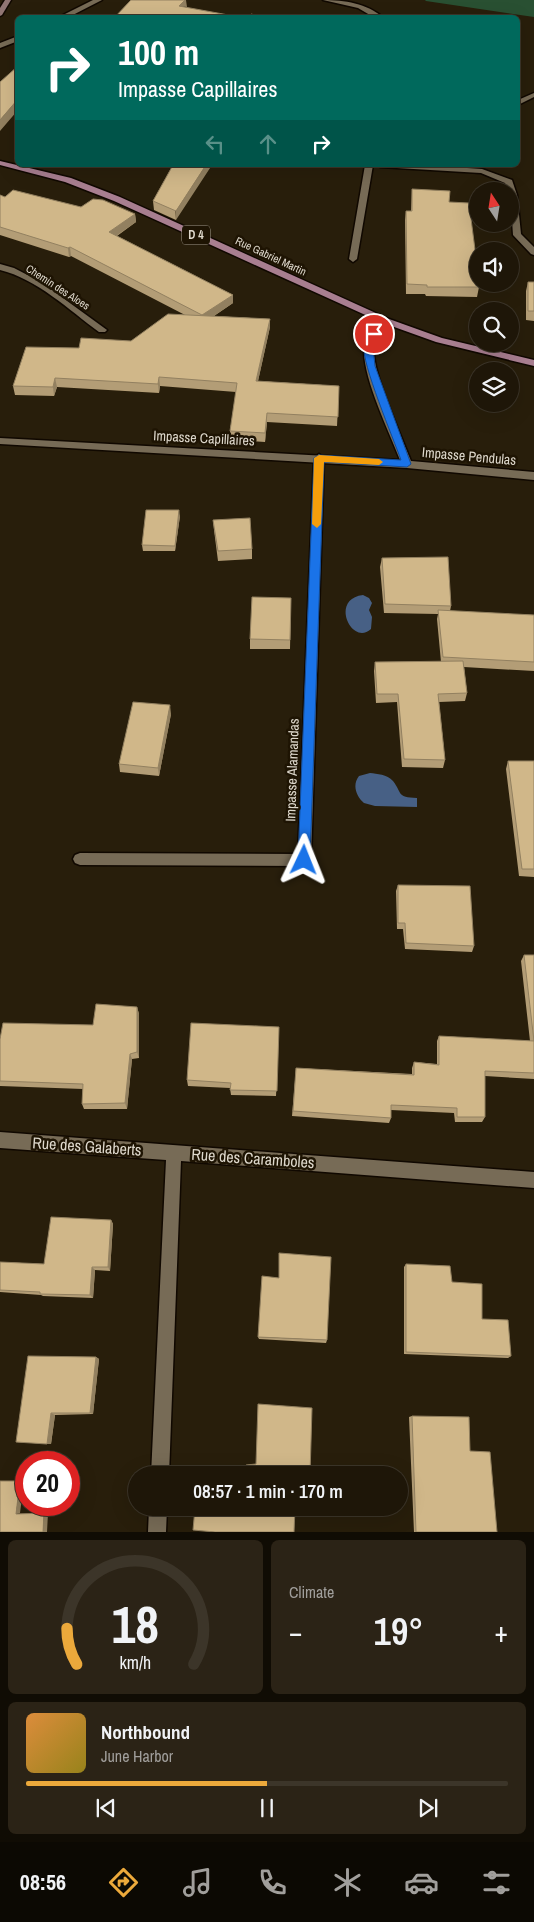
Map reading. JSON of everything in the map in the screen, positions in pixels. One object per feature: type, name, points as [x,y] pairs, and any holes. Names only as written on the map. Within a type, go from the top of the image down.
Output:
[{"type":"main road","points":[[0,14],[4,5]]},
{"type":"main road","name":"Rue Gabriel Martin","points":[[0,163],[15,167]]},
{"type":"main road","name":"Rue Gabriel Martin","points":[[16,167],[68,180],[117,199],[386,321],[439,340],[534,363]]},
{"type":"street","points":[[66,15],[99,0]]},
{"type":"street","points":[[326,0],[360,6],[376,15]]},
{"type":"street","points":[[0,46],[15,39]]},
{"type":"street","points":[[520,101],[534,95]]},
{"type":"street","points":[[353,259],[369,167]]},
{"type":"street","points":[[414,167],[482,171],[509,182],[513,195],[518,234],[534,252]]},
{"type":"street","name":"Chemin des Aloes","points":[[0,267],[7,268],[24,277],[102,330]]},
{"type":"street","name":"Impasse Pendulas","points":[[386,321],[374,334],[368,347],[371,366],[407,464],[534,476]]},
{"type":"street","name":"Impasse Capillaires","points":[[0,441],[407,464]]},
{"type":"street","name":"Impasse Alamandas","points":[[80,859],[304,860],[319,458]]},
{"type":"street","name":"Rue des Galaberts","points":[[0,1140],[174,1152]]},
{"type":"street","name":"Rue des Caramboles","points":[[160,1466],[174,1152],[534,1180]]},
{"type":"street","points":[[157,1532],[158,1516]]},
{"type":"green space","points":[[534,0],[534,17],[426,1]]},
{"type":"water","points":[[363,595],[369,598],[372,603],[369,610],[372,617],[371,629],[364,633],[357,632],[351,627],[347,620],[346,612],[347,605],[353,598]]},
{"type":"water","points":[[370,773],[391,779],[403,796],[417,798],[417,807],[375,806],[364,803],[357,794],[355,787],[359,776]]},
{"type":"building","points":[[131,0],[185,0],[179,6],[228,15],[117,15]]},
{"type":"building","points":[[15,69],[15,102],[0,120],[0,82]]},
{"type":"building","points":[[172,167],[205,167],[176,211],[153,201]]},
{"type":"building","points":[[412,189],[450,191],[449,202],[469,203],[469,232],[473,232],[474,242],[469,242],[469,287],[427,287],[427,285],[407,284],[406,211],[412,211]]},
{"type":"building","points":[[13,190],[81,207],[93,199],[103,200],[135,214],[109,232],[233,295],[202,315],[70,247],[68,248],[0,227],[0,195],[5,197]]},
{"type":"building","points":[[528,282],[534,282],[534,311],[528,311]]},
{"type":"building","points":[[168,314],[270,319],[256,381],[339,386],[338,417],[267,413],[265,433],[230,431],[237,383],[159,377],[158,384],[55,378],[53,387],[13,386],[26,347],[79,348],[81,338],[131,341]]},
{"type":"building","points":[[146,510],[179,510],[175,546],[142,545]]},
{"type":"building","points":[[250,518],[252,549],[218,551],[213,520]]},
{"type":"building","points":[[448,557],[451,606],[385,604],[382,558]]},
{"type":"building","points":[[252,597],[291,598],[290,640],[250,639]]},
{"type":"building","points":[[438,610],[534,615],[534,662],[443,657]]},
{"type":"building","points":[[463,661],[467,693],[438,694],[445,760],[404,759],[398,694],[377,694],[375,662]]},
{"type":"building","points":[[133,702],[170,705],[158,768],[119,764]]},
{"type":"building","points":[[508,761],[534,761],[534,869],[522,869]]},
{"type":"building","points":[[398,885],[470,886],[474,946],[406,943],[405,923],[398,923]]},
{"type":"building","points":[[524,955],[534,955],[534,1041]]},
{"type":"building","points":[[96,1004],[137,1007],[137,1052],[130,1054],[125,1103],[82,1104],[83,1084],[0,1081],[0,1039],[3,1023],[93,1025]]},
{"type":"building","points":[[191,1023],[279,1027],[277,1091],[230,1090],[231,1083],[187,1080]]},
{"type":"building","points":[[439,1036],[534,1041],[534,1073],[485,1071],[485,1117],[457,1117],[457,1108],[391,1105],[391,1118],[293,1111],[296,1068],[414,1075],[414,1062],[439,1065]]},
{"type":"building","points":[[51,1217],[111,1220],[108,1267],[92,1267],[90,1295],[40,1294],[40,1292],[0,1290],[0,1262],[44,1264]]},
{"type":"building","points":[[279,1253],[331,1257],[327,1340],[258,1337],[262,1276],[279,1278]]},
{"type":"building","points":[[406,1264],[450,1266],[452,1282],[482,1284],[482,1319],[508,1320],[511,1356],[406,1352]]},
{"type":"building","points":[[28,1356],[96,1357],[90,1413],[51,1413],[47,1444],[16,1442]]},
{"type":"building","points":[[258,1404],[312,1408],[310,1466],[246,1466],[256,1464]]},
{"type":"building","points":[[412,1416],[469,1417],[470,1451],[490,1452],[497,1532],[416,1532]]},
{"type":"building","points":[[0,1481],[15,1481],[15,1516],[44,1516],[43,1532],[0,1532]]},
{"type":"building","points":[[194,1516],[295,1516],[294,1532],[215,1532],[193,1530]]},
{"type":"slow traffic","points":[[317,524],[319,458],[379,462]]},
{"type":"route","points":[[304,860],[319,458],[407,464],[371,366],[368,347],[374,334]]}]
